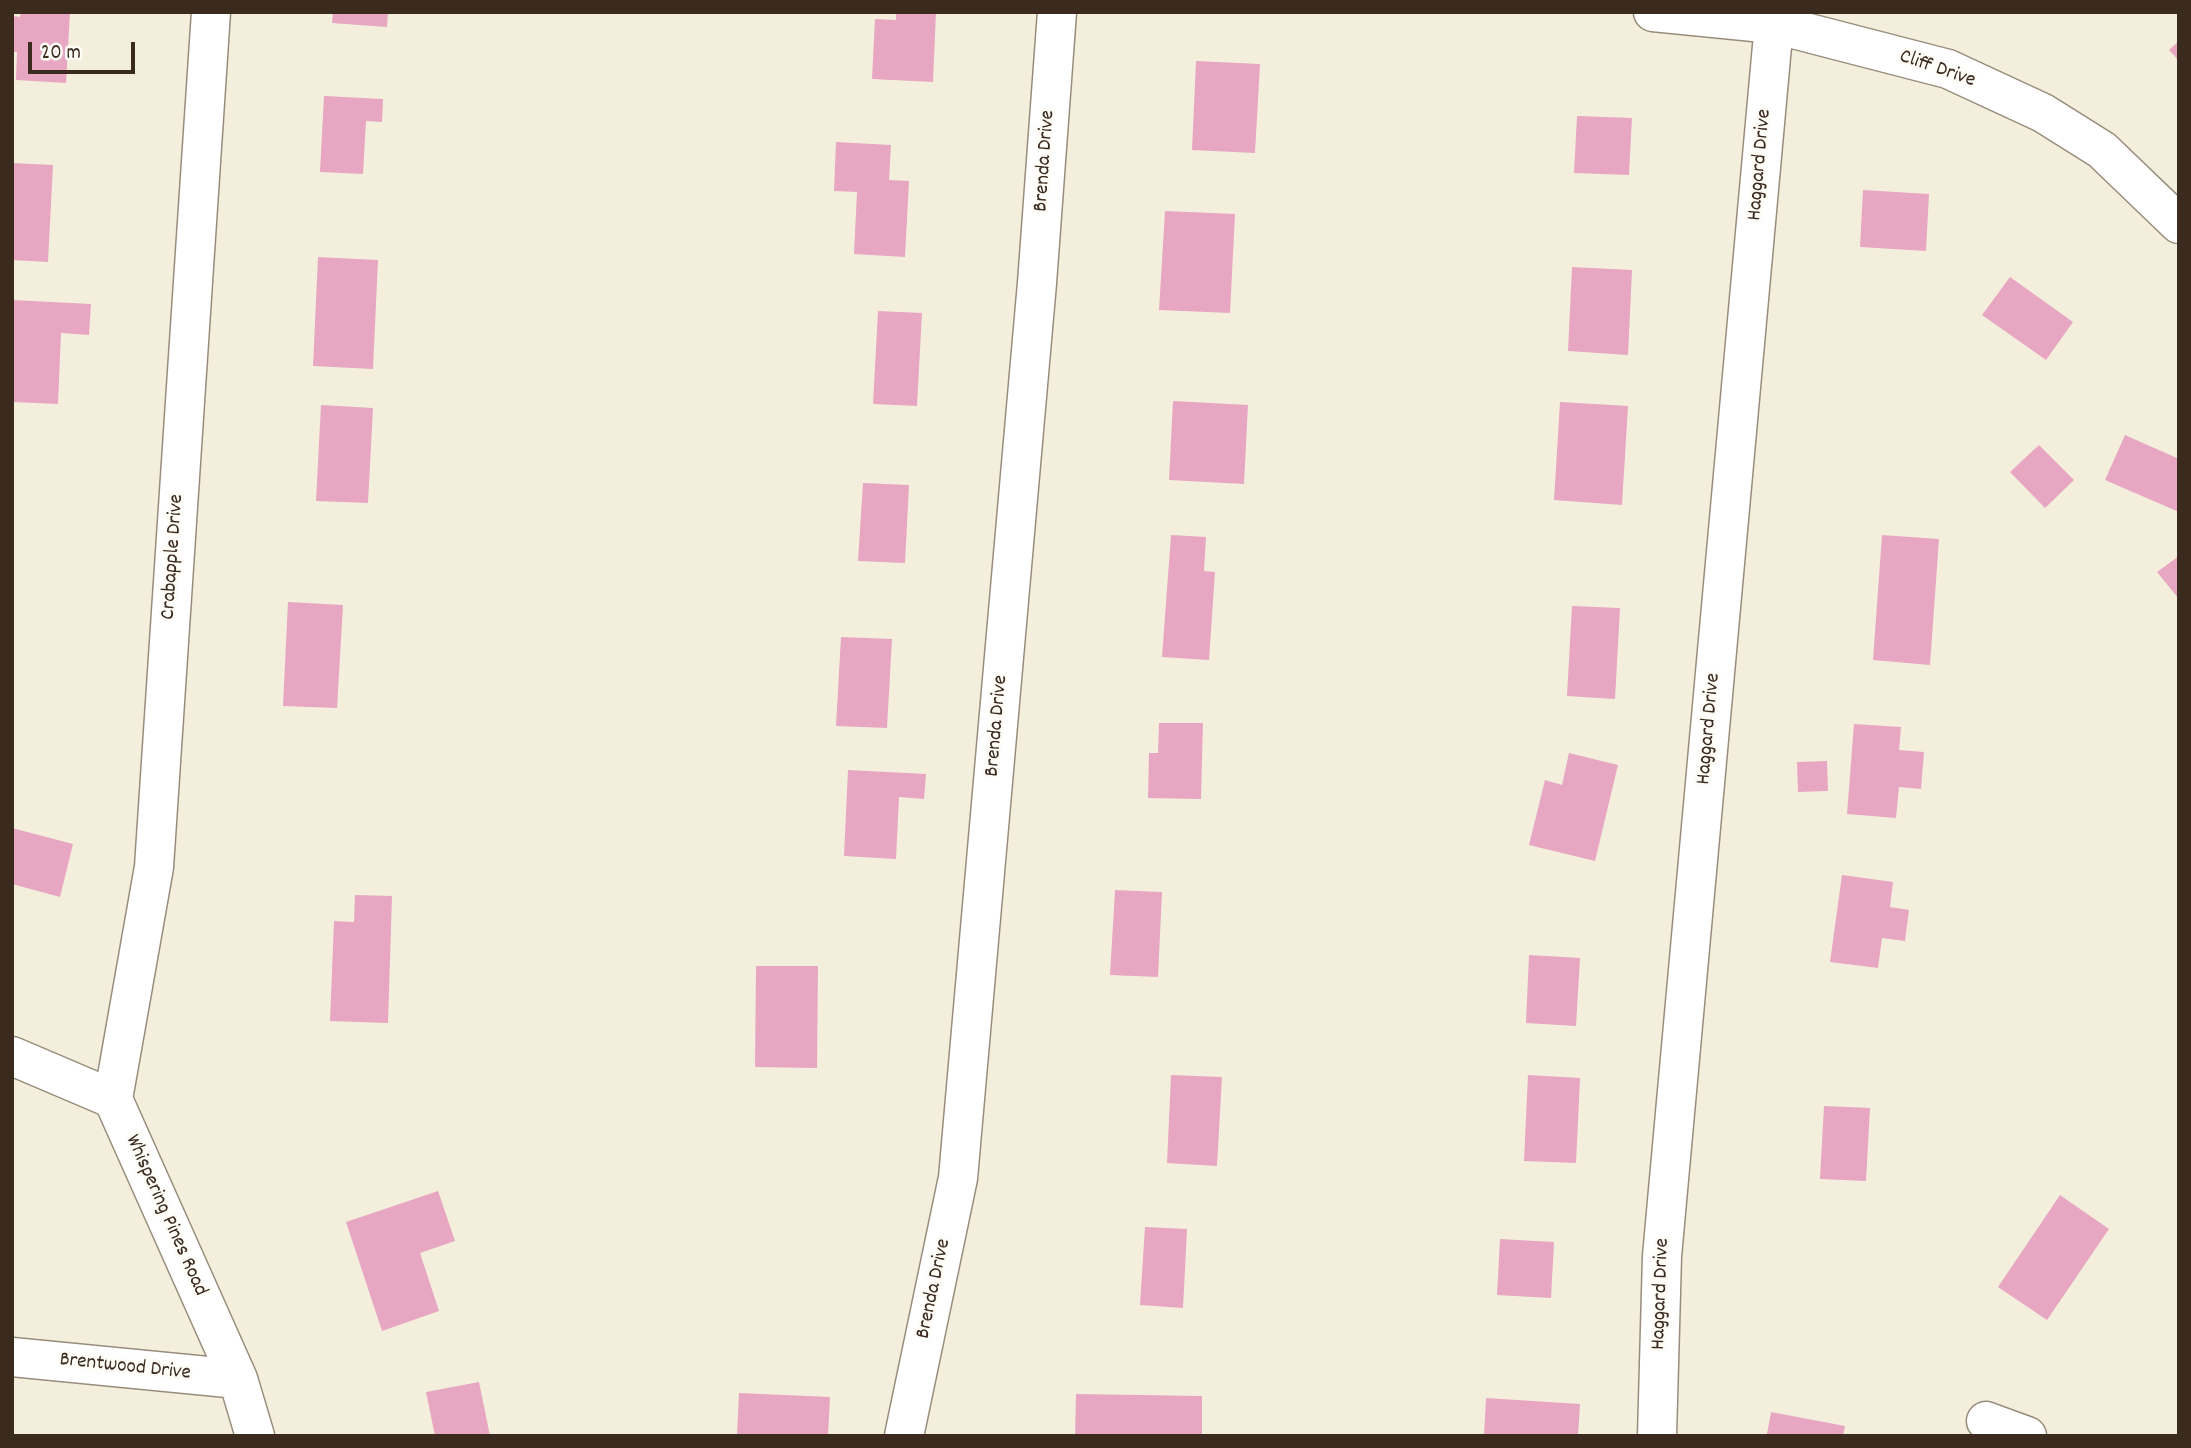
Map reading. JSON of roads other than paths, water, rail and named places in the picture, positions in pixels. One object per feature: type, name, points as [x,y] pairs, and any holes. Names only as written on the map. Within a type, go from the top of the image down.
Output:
[{"type":"street","name":"Crabapple Drive","points":[[113,1099],[154,867],[211,12]]},
{"type":"street","name":"Brenda Drive","points":[[904,1436],[958,1178],[1057,12]]},
{"type":"street","name":"Cliff Drive","points":[[1653,12],[1774,23],[1948,69],[2043,113],[2102,150],[2179,223]]},
{"type":"street","name":"Haggard Drive","points":[[1657,1436],[1662,1256],[1774,23]]},
{"type":"street","points":[[12,1056],[113,1099]]},
{"type":"street","name":"Whispering Pines Road","points":[[113,1099],[238,1380],[255,1436]]},
{"type":"street","name":"Brentwood Drive","points":[[12,1357],[238,1380]]},
{"type":"street","points":[[1986,1421],[2027,1436]]}]
